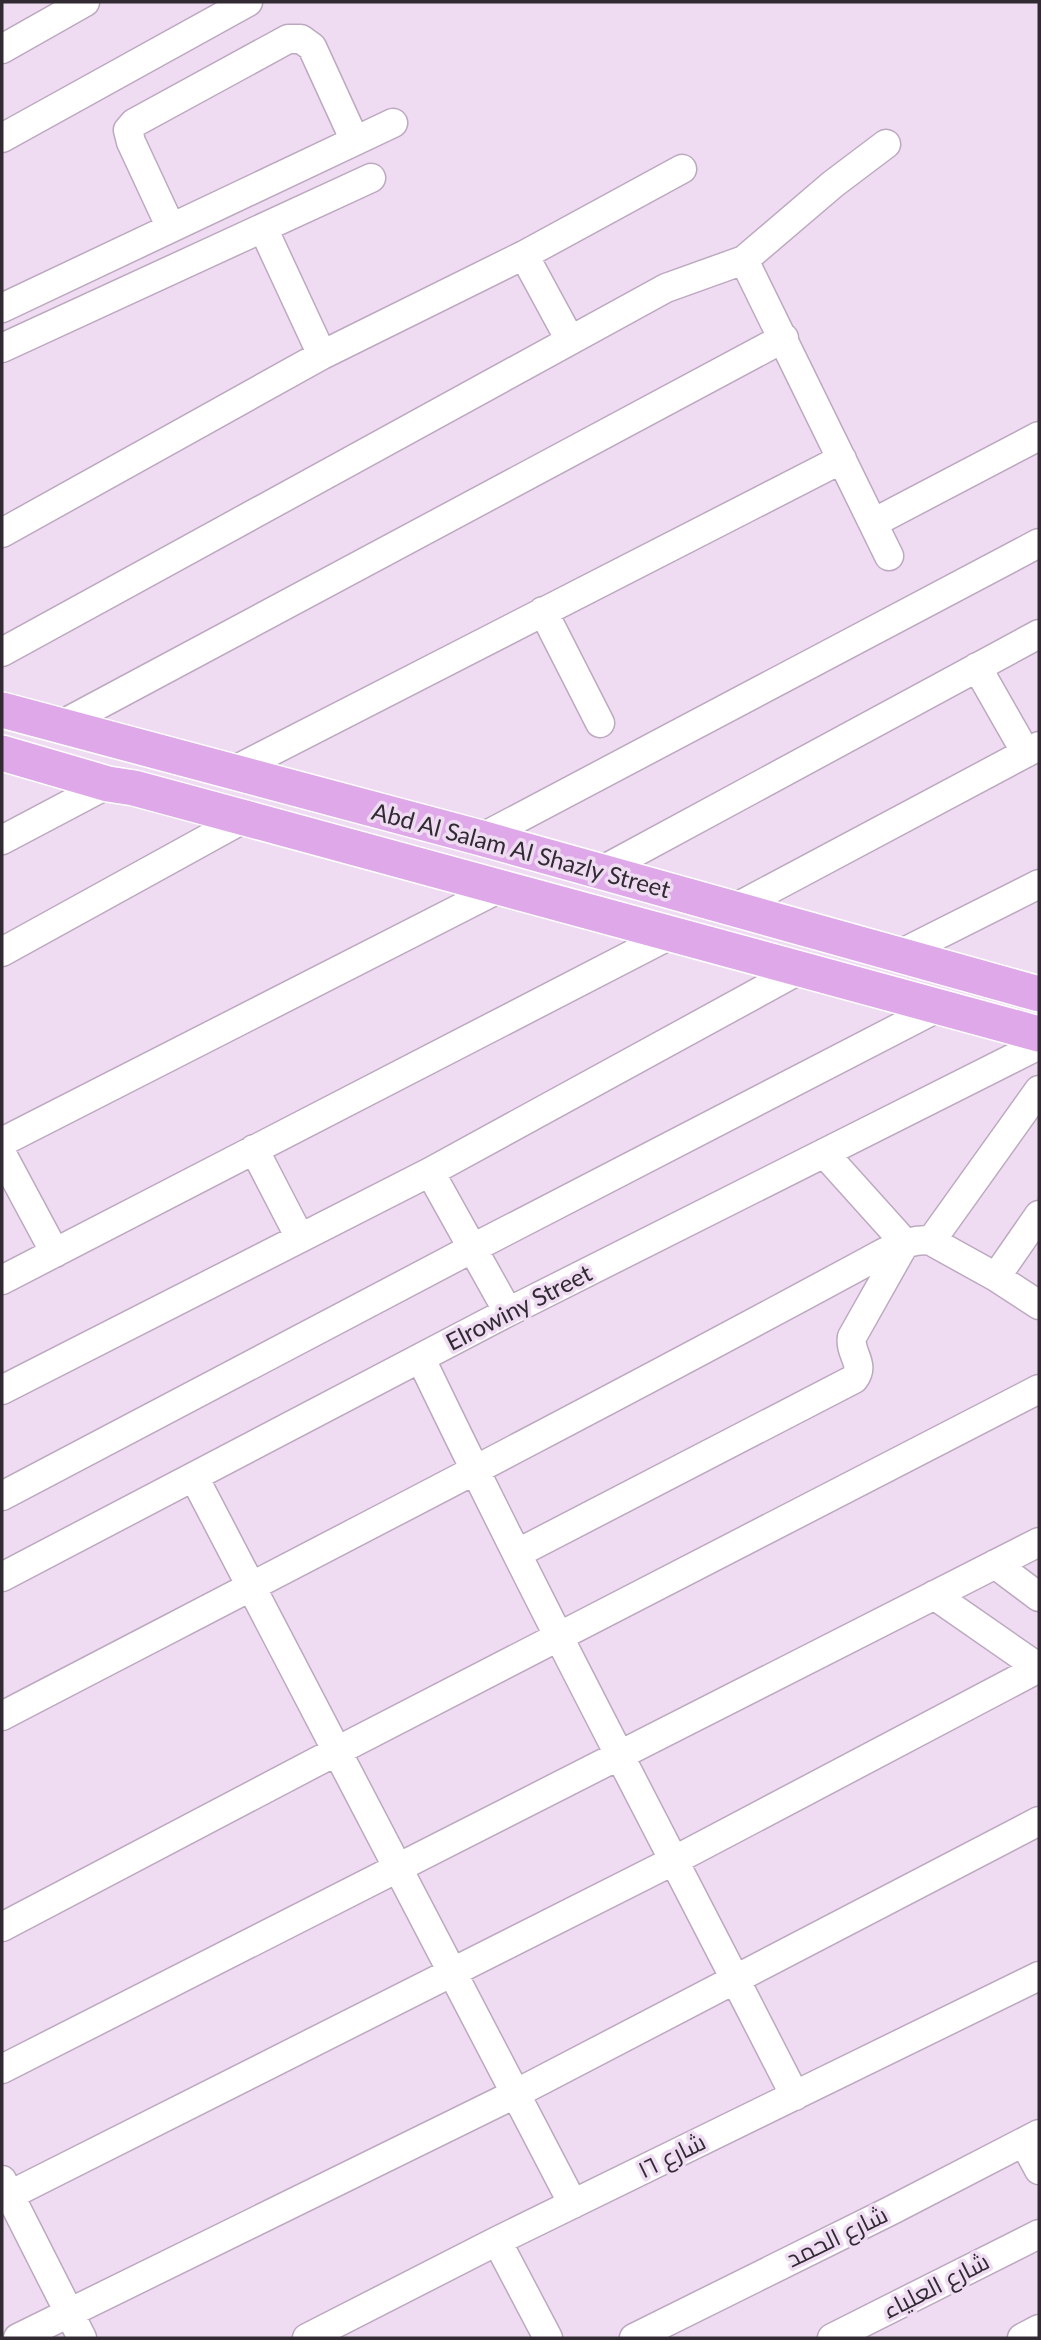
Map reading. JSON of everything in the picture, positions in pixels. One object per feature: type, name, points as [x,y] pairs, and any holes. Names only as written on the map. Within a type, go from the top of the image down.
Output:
[{"type":"main road","name":"Abd Al Salam Al Shazly Street","points":[[2,710],[481,838],[1039,994]]},
{"type":"main road","name":"Abd Al Salam Al Shazly Street","points":[[8,760],[245,818],[1039,1034]]},
{"type":"main road","points":[[174,800],[187,760]]},
{"type":"street","points":[[2,49],[85,2]]},
{"type":"street","points":[[2,138],[248,2]]},
{"type":"street","points":[[171,228],[128,130],[134,123],[288,39],[301,39],[312,47],[355,141]]},
{"type":"street","points":[[2,308],[393,123]]},
{"type":"street","points":[[2,652],[666,288],[744,260],[833,184],[886,144]]},
{"type":"street","points":[[2,533],[322,355],[524,255],[682,169]]},
{"type":"street","points":[[2,348],[371,178]]},
{"type":"street","points":[[263,228],[322,355]]},
{"type":"street","points":[[524,255],[570,340]]},
{"type":"street","points":[[744,260],[889,556]]},
{"type":"street","points":[[73,274],[90,307]]},
{"type":"street","points":[[59,726],[784,338]]},
{"type":"street","points":[[873,523],[1039,436]]},
{"type":"street","points":[[230,772],[842,459]]},
{"type":"street","points":[[481,838],[1039,543]]},
{"type":"street","points":[[543,611],[600,723]]},
{"type":"street","points":[[599,872],[1039,634]]},
{"type":"street","points":[[733,909],[1033,750],[977,667]]},
{"type":"street","points":[[2,840],[108,784]]},
{"type":"street","points":[[2,952],[245,818]]},
{"type":"street","points":[[896,956],[1039,884]]},
{"type":"street","points":[[2,1142],[500,888]]},
{"type":"street","points":[[2,1280],[672,934]]},
{"type":"street","points":[[2,1390],[430,1172],[800,969]]},
{"type":"street","points":[[2,1496],[939,1007]]},
{"type":"street","name":"Elrowiny Street","points":[[2,1577],[508,1312],[1039,1045]]},
{"type":"street","points":[[518,1553],[854,1379],[860,1366],[852,1350],[852,1337],[918,1242],[1039,1090]]},
{"type":"street","points":[[254,1149],[300,1238]]},
{"type":"street","points":[[824,1153],[918,1242],[996,1277],[1039,1305]]},
{"type":"street","points":[[2,1154],[55,1252]]},
{"type":"street","points":[[430,1172],[508,1312]]},
{"type":"street","points":[[996,1277],[1039,1215]]},
{"type":"street","points":[[2,1716],[704,1350],[883,1253],[918,1242]]},
{"type":"street","points":[[421,1359],[618,1754],[795,2096]]},
{"type":"street","points":[[2,1927],[1039,1389]]},
{"type":"street","points":[[194,1477],[573,2204]]},
{"type":"street","points":[[2,2069],[1039,1542]]},
{"type":"street","points":[[995,1564],[1039,1597]]},
{"type":"street","points":[[82,2338],[4,2191],[675,1860],[1039,1668],[934,1595]]},
{"type":"street","points":[[18,2338],[515,2094],[1039,1821]]},
{"type":"street","name":"شارع ١٦","points":[[307,2338],[359,2327],[497,2241],[1039,1976]]},
{"type":"street","points":[[1032,2138],[1039,2170]]},
{"type":"street","name":"شارع الحمد","points":[[634,2338],[1032,2138]]},
{"type":"street","name":"شارع العلياء","points":[[832,2338],[1039,2234]]},
{"type":"street","points":[[497,2241],[548,2338]]},
{"type":"street","points":[[1021,2338],[1039,2329]]}]
